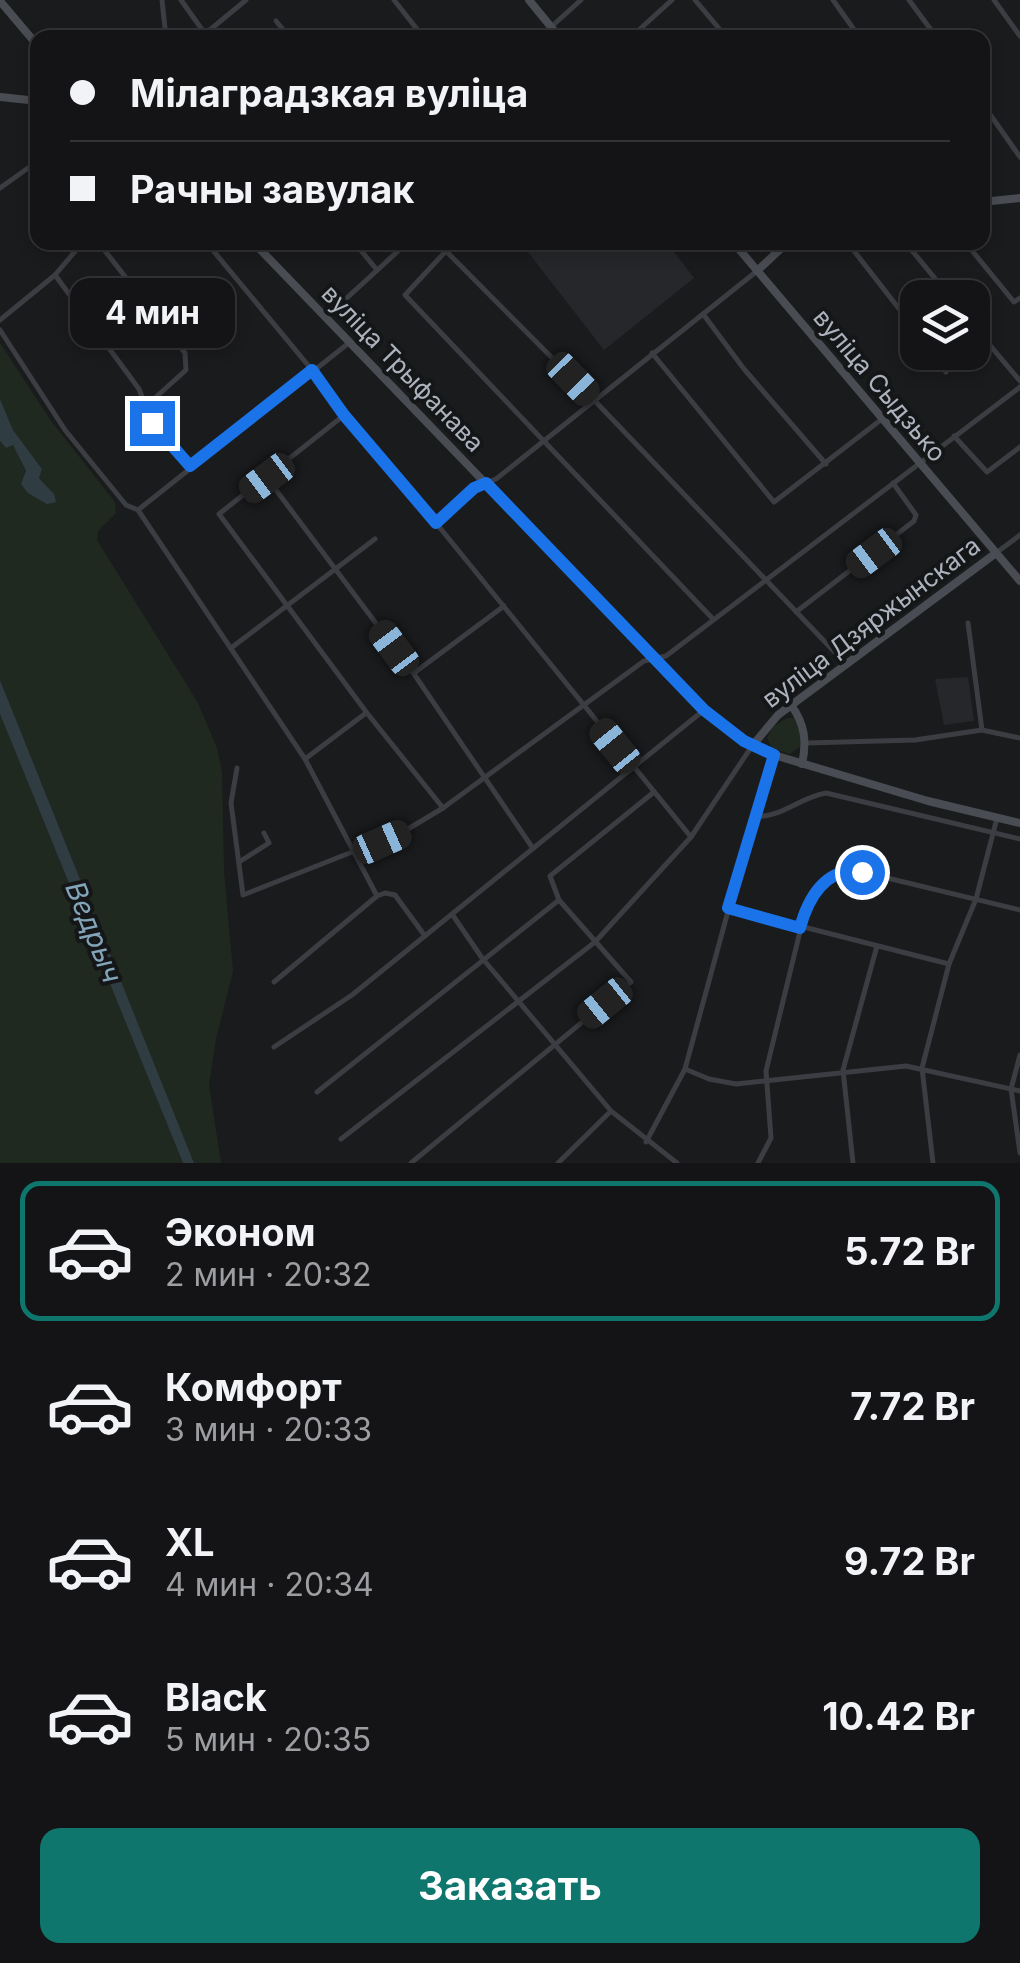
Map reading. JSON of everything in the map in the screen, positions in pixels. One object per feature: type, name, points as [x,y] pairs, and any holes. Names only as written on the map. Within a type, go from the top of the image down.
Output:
[{"type":"street","points":[[0,0],[30,36]]},
{"type":"street","points":[[162,0],[165,30]]},
{"type":"street","points":[[182,0],[200,30]]},
{"type":"street","points":[[211,30],[246,0]]},
{"type":"street","points":[[394,0],[418,30]]},
{"type":"street","points":[[529,0],[553,30]]},
{"type":"street","points":[[551,27],[580,0]]},
{"type":"street","points":[[639,30],[672,0]]},
{"type":"street","points":[[695,0],[720,30]]},
{"type":"street","points":[[832,0],[854,30]]},
{"type":"street","points":[[909,0],[930,30]]},
{"type":"street","points":[[994,0],[1020,34]]},
{"type":"street","points":[[276,21],[283,30]]},
{"type":"street","points":[[0,96],[30,100]]},
{"type":"street","points":[[990,114],[1020,157]]},
{"type":"street","points":[[0,188],[30,167]]},
{"type":"street","points":[[990,201],[1020,198]]},
{"type":"street","points":[[0,320],[54,275],[76,250]]},
{"type":"street","points":[[104,250],[185,354],[188,364],[146,406]]},
{"type":"street","points":[[213,250],[691,837]]},
{"type":"street","name":"вуліца Трыфанава","points":[[261,250],[704,710],[752,746],[774,755],[1020,824]]},
{"type":"street","points":[[361,250],[377,270]]},
{"type":"street","points":[[326,318],[399,250]]},
{"type":"street","name":"вуліца Сыдзько","points":[[740,250],[1020,582]]},
{"type":"street","points":[[436,523],[474,488],[544,441],[779,250]]},
{"type":"street","points":[[854,250],[900,310]]},
{"type":"street","points":[[912,250],[936,280]]},
{"type":"street","points":[[972,250],[1014,302],[1020,298]]},
{"type":"street","points":[[713,620],[406,294],[446,252],[847,664]]},
{"type":"street","points":[[54,275],[139,389],[152,423],[190,466]]},
{"type":"street","points":[[704,314],[744,369],[826,464]]},
{"type":"street","points":[[0,330],[65,430],[126,505],[138,510],[231,648],[304,759],[378,896]]},
{"type":"street","points":[[138,510],[350,342]]},
{"type":"street","points":[[237,768],[231,803],[243,895],[402,832],[443,808],[644,661],[666,656],[1020,384],[990,346]]},
{"type":"street","points":[[652,353],[774,502],[882,419]]},
{"type":"street","points":[[344,415],[219,514],[443,808]]},
{"type":"street","points":[[954,436],[987,472],[1020,447]]},
{"type":"street","points":[[267,478],[414,674],[532,847]]},
{"type":"street","points":[[796,612],[914,521],[916,516],[893,483]]},
{"type":"street","name":"вуліца Дзяржынскага","points":[[752,746],[767,725],[791,705],[1020,535]]},
{"type":"street","points":[[231,648],[375,539]]},
{"type":"street","points":[[414,674],[504,606]]},
{"type":"street","points":[[968,623],[982,730]]},
{"type":"street","points":[[791,705],[800,718],[806,743],[802,764]]},
{"type":"street","points":[[274,1047],[352,995],[704,710]]},
{"type":"street","points":[[304,759],[367,713]]},
{"type":"street","points":[[806,743],[915,740],[982,730],[1020,738]]},
{"type":"street","points":[[341,1139],[595,942],[691,837],[752,746]]},
{"type":"street","points":[[646,1142],[685,1070],[774,755]]},
{"type":"street","points":[[411,1163],[631,982],[559,900],[550,876],[654,792]]},
{"type":"street","points":[[754,816],[769,818],[810,796],[826,793],[1020,839]]},
{"type":"street","points":[[933,1163],[922,1068],[949,964],[976,899],[997,818]]},
{"type":"street","points":[[238,862],[269,843],[264,833]]},
{"type":"street","points":[[758,1163],[772,1138],[766,1082],[800,928],[812,894],[832,877],[854,870],[1020,910]]},
{"type":"street","points":[[274,982],[385,893],[396,895],[425,936]]},
{"type":"street","points":[[317,1092],[559,900]]},
{"type":"street","points":[[728,908],[949,964]]},
{"type":"street","points":[[452,914],[482,958],[611,1111],[676,1163]]},
{"type":"street","points":[[853,1163],[844,1070],[877,946]]},
{"type":"street","points":[[1020,1055],[1012,1089],[1020,1153]]},
{"type":"street","points":[[685,1070],[722,1083],[766,1082],[844,1070],[906,1066],[1020,1091]]},
{"type":"street","points":[[558,1163],[611,1111]]},
{"type":"shaded area","points":[[526,250],[672,250],[694,278],[604,350]]},
{"type":"shaded area","points":[[0,343],[51,421],[115,502],[116,513],[98,531],[97,540],[198,703],[217,748],[222,772],[224,872],[233,971],[209,1085],[221,1163],[194,1163],[0,680],[0,441],[6,448],[13,444],[26,472],[54,494],[39,477],[42,469],[13,430],[0,399]]},
{"type":"shaded area","points":[[968,677],[974,721],[944,725],[935,679]]},
{"type":"shaded area","points":[[0,714],[183,1163],[0,1163]]},
{"type":"shaded area","points":[[794,718],[801,726],[801,746],[790,754],[772,748],[767,738],[773,727]]},
{"type":"water","points":[[0,399],[13,430],[42,469],[39,478],[56,502],[47,504],[21,484],[26,471],[13,445],[6,448],[0,441]]},
{"type":"water","name":"Ведрыч","points":[[0,680],[194,1163],[183,1163],[0,714]]},
{"type":"route","points":[[152,423],[190,466],[312,370],[344,415],[436,523],[474,488],[486,483],[704,710],[733,734],[774,755],[728,908],[800,928],[804,911],[820,885],[854,870],[862,872]]}]
